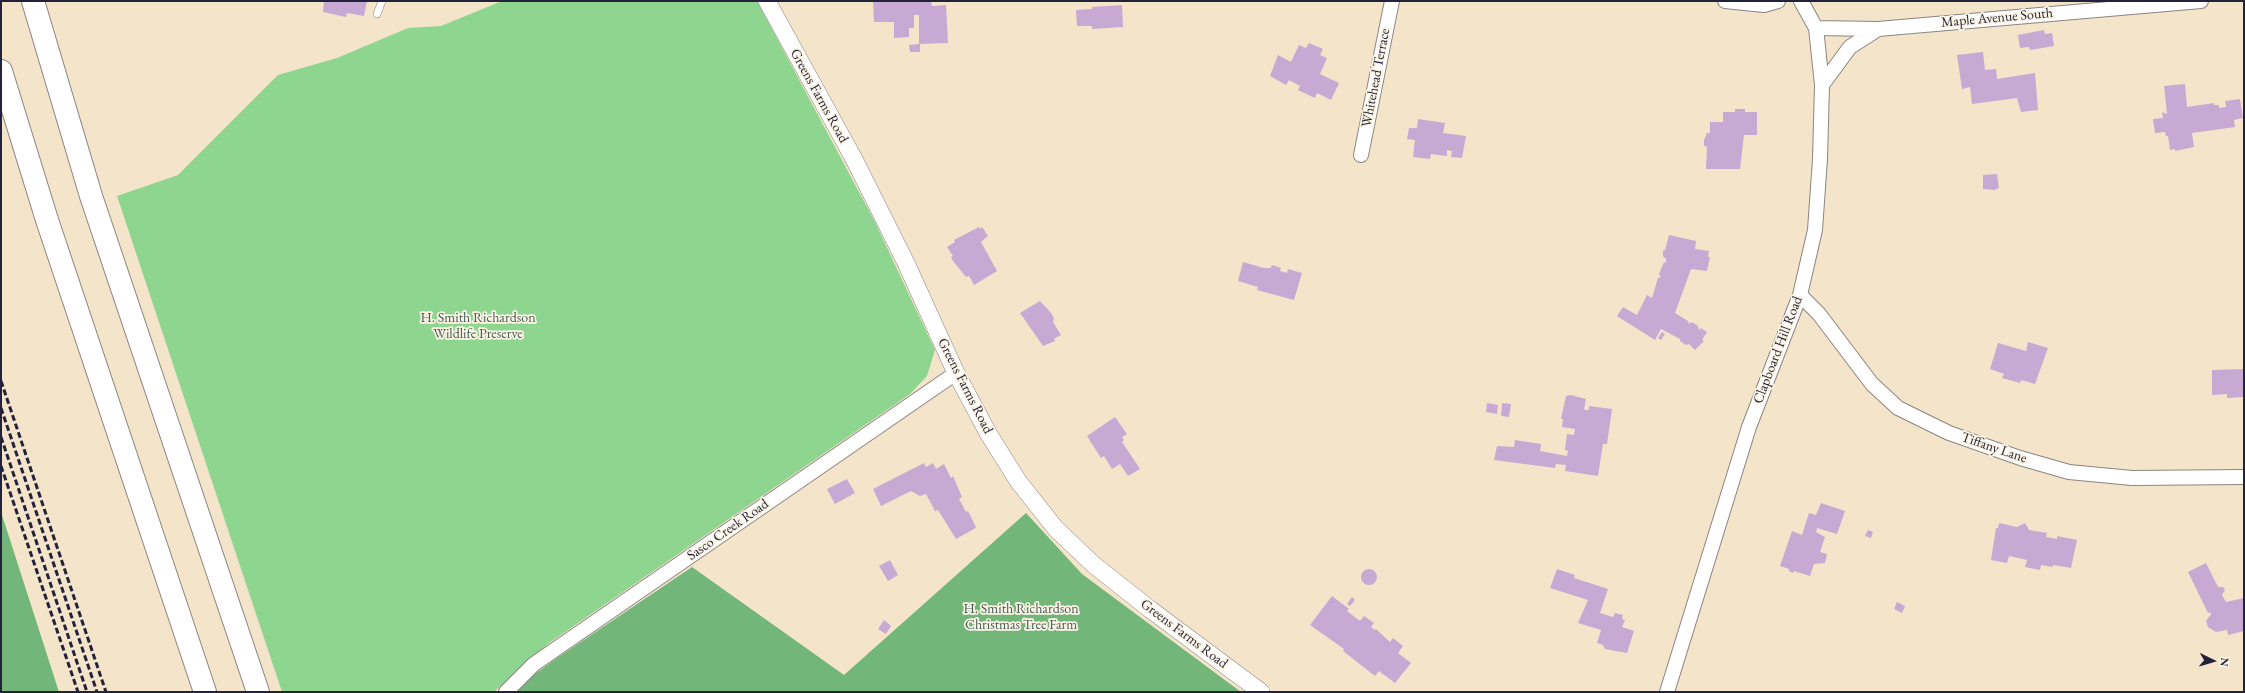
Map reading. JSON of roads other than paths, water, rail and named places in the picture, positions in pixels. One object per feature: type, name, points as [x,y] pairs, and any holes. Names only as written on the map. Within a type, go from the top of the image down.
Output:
[{"type":"highway","points":[[33,1],[93,203],[258,692]]},
{"type":"highway","points":[[1,72],[52,235],[205,692]]},
{"type":"street","name":"Greens Farms Road","points":[[767,1],[854,159],[906,263],[956,374],[988,432],[1018,481],[1056,529],[1094,565],[1151,610],[1261,692]]},
{"type":"street","name":"Whitehead Terrace","points":[[1361,155],[1392,1]]},
{"type":"street","points":[[1725,1],[1764,5],[1778,1]]},
{"type":"street","name":"Clapboard Hill Road","points":[[1667,692],[1749,427],[1800,295],[1815,230],[1820,159],[1822,85],[1816,28],[1801,1]]},
{"type":"street","name":"Maple Avenue South","points":[[1816,28],[1878,29],[2201,1]]},
{"type":"street","points":[[1822,85],[1850,47],[1878,29]]},
{"type":"street","name":"Tiffany Lane","points":[[1800,295],[1819,314],[1878,389],[1898,408],[1949,433],[2020,458],[2068,472],[2132,478],[2244,477]]},
{"type":"street","name":"Sasco Creek Road","points":[[506,692],[534,664],[956,374]]},
{"type":"lane","points":[[378,14],[382,1]]},
{"type":"railway","points":[[1,381],[106,692]]},
{"type":"railway","points":[[1,408],[97,692]]},
{"type":"railway","points":[[1,437],[87,692]]},
{"type":"railway","points":[[1,466],[78,692]]},
{"type":"park label","name":"H. Smith Richardson Wildlife Preserve","points":[[478,326]]},
{"type":"park label","name":"H. Smith Richardson Christmas Tree Farm","points":[[1021,618]]}]
